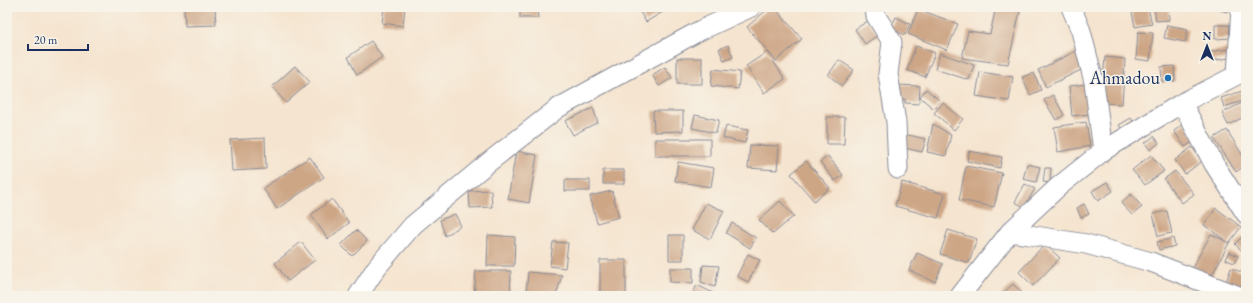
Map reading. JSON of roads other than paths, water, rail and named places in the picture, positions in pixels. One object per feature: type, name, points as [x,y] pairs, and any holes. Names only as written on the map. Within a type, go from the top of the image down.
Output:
[{"type":"street","points":[[358,296],[377,267],[413,225],[489,162],[558,108],[699,31],[751,7]]},
{"type":"street","points":[[874,7],[876,16],[892,42],[888,74],[896,122],[898,169]]},
{"type":"street","points":[[1071,7],[1080,31],[1094,82],[1103,151]]},
{"type":"street","points":[[960,296],[1010,232],[1058,187],[1103,151],[1182,103],[1241,74],[1241,7]]},
{"type":"street","points":[[1182,103],[1214,164],[1246,214]]},
{"type":"street","points":[[1010,232],[1086,244],[1151,262],[1239,296]]},
{"type":"place","name":"Ahmadou","points":[[1168,78]]}]
